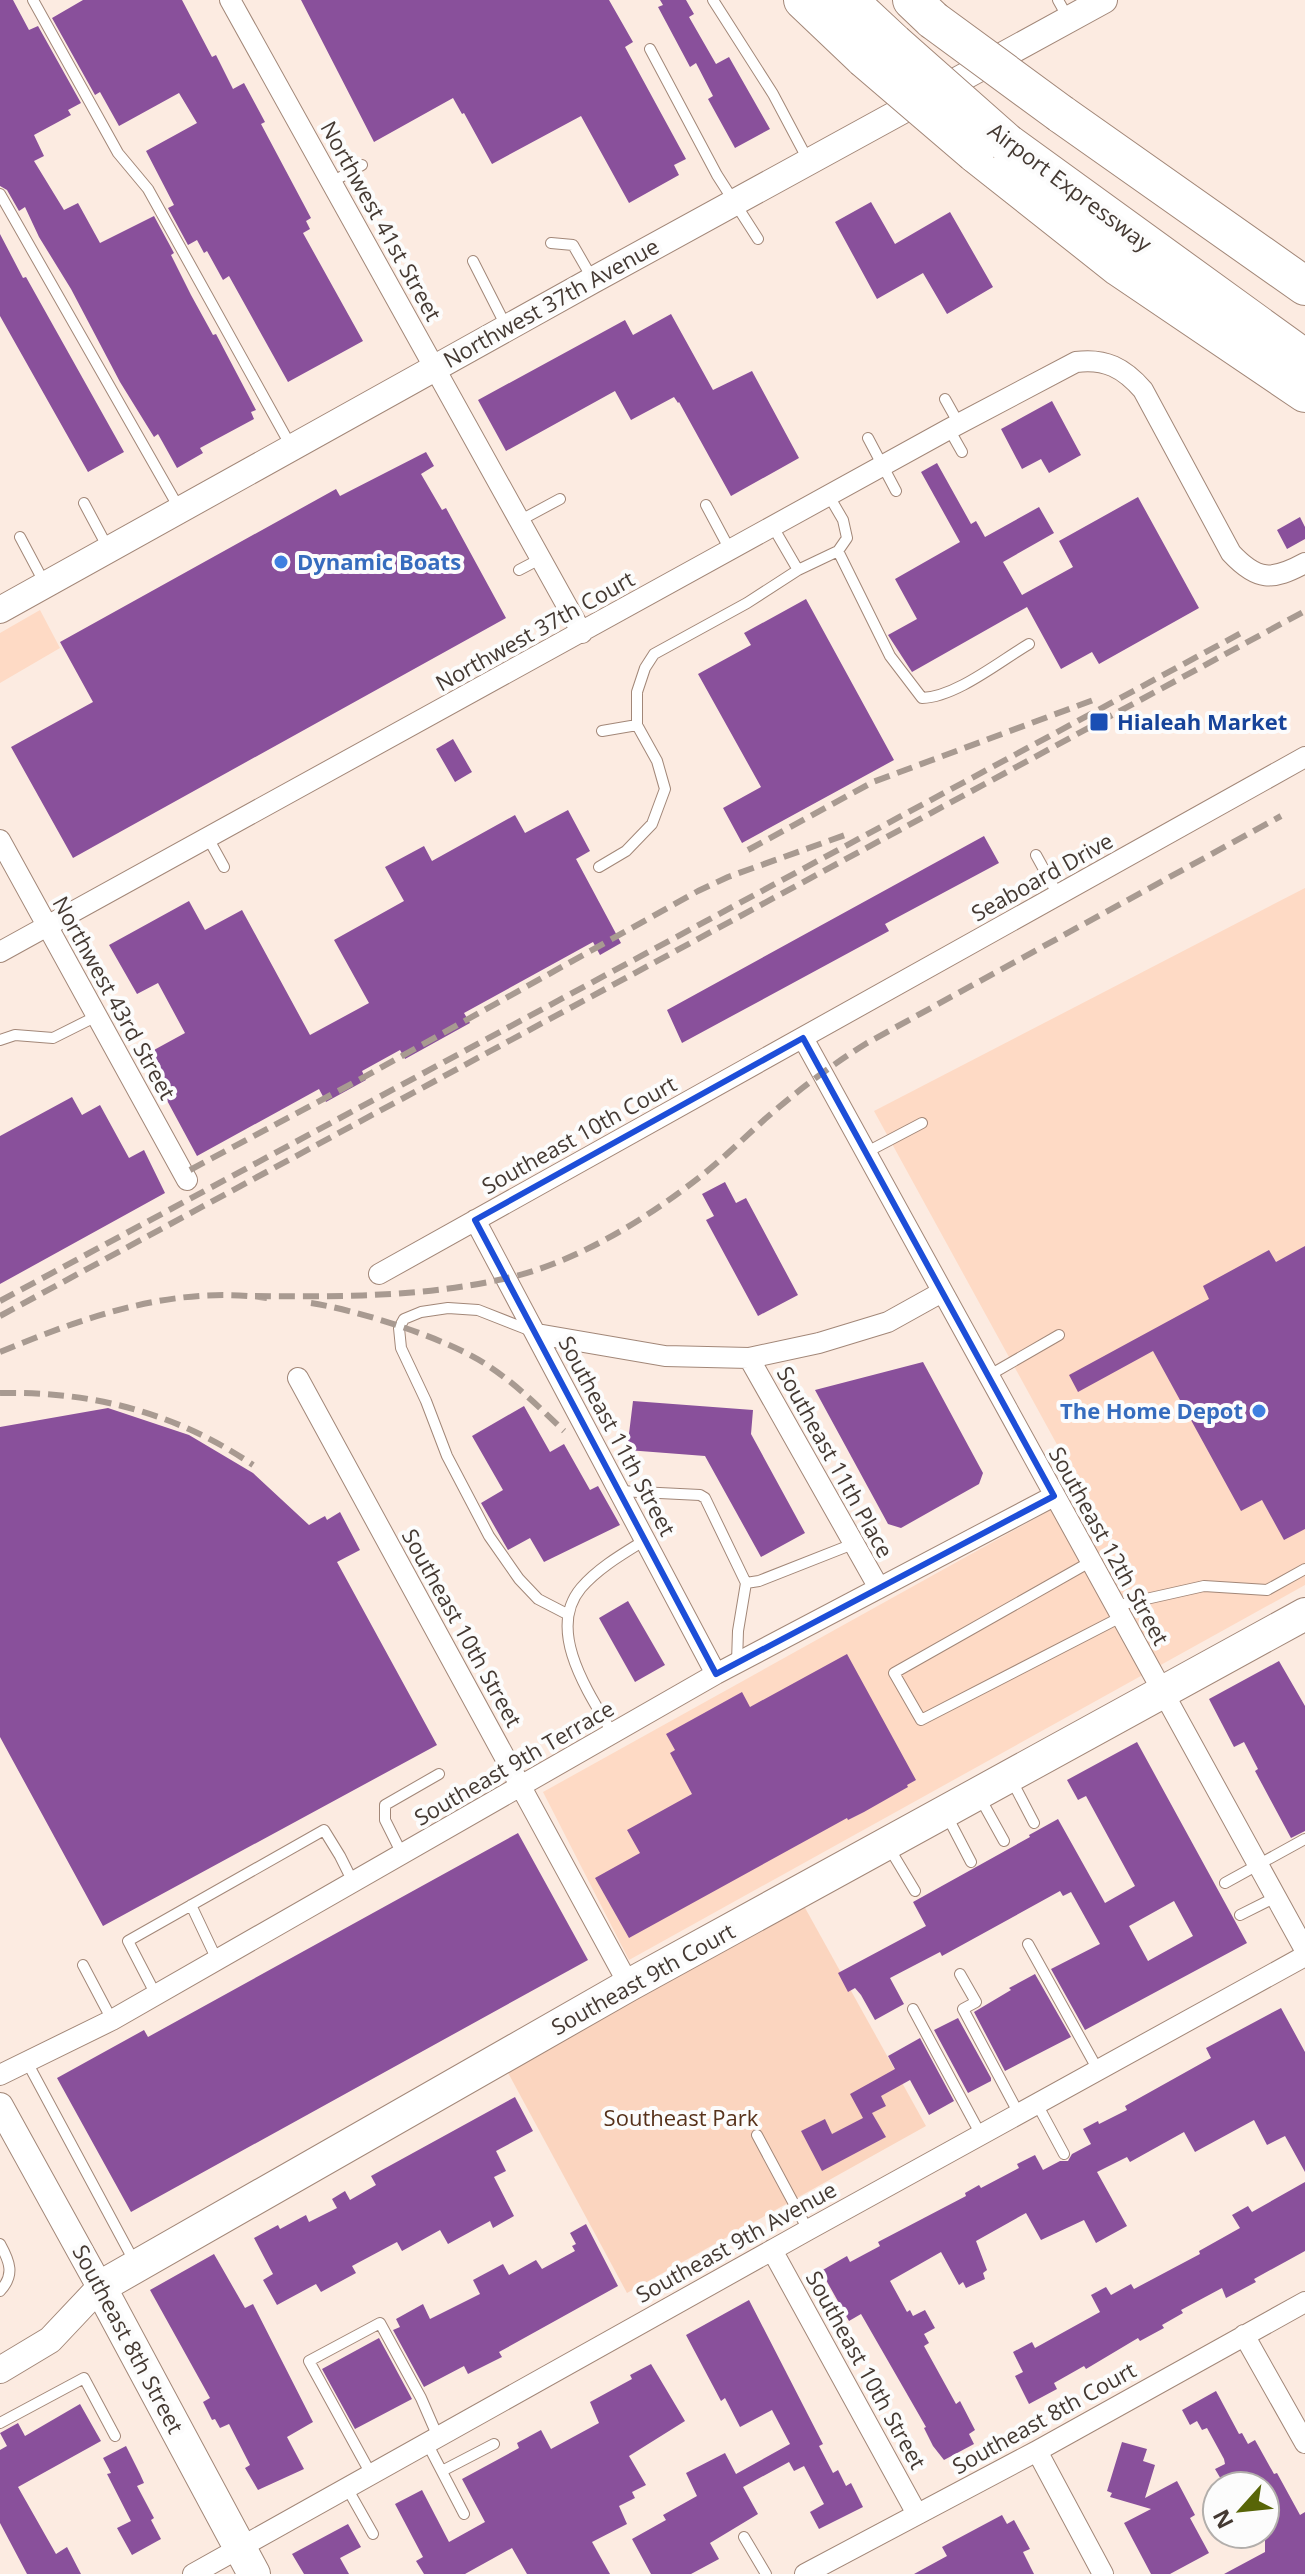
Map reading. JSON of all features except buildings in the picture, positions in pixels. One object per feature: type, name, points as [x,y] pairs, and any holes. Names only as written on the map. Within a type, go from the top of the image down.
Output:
[{"type":"highway","points":[[803,0],[879,51]]},
{"type":"highway","name":"Airport Expressway","points":[[848,0],[879,51],[991,148],[1289,360],[1305,393]]},
{"type":"highway","points":[[922,10],[1061,114],[1305,286]]},
{"type":"main road","name":"Southeast 9th Court","points":[[100,2287],[629,1985],[1305,1614]]},
{"type":"main road","name":"Southeast 8th Street","points":[[100,2287],[247,2561]]},
{"type":"street","name":"Northwest 41st Street","points":[[230,0],[582,633]]},
{"type":"street","name":"Northwest 37th Avenue","points":[[0,610],[809,162],[1064,10],[1104,0]]},
{"type":"street","name":"Northwest 37th Court","points":[[0,952],[1076,362],[1097,361],[1121,369],[1143,390],[1231,553],[1243,566],[1257,575],[1271,577],[1283,575],[1305,563]]},
{"type":"street","name":"Seaboard Drive","points":[[803,1038],[1305,757]]},
{"type":"street","name":"Northwest 43rd Street","points":[[0,840],[187,1180]]},
{"type":"street","name":"Southeast 12th Street","points":[[803,1038],[1305,1950]]},
{"type":"street","name":"Southeast 10th Court","points":[[379,1274],[803,1038]]},
{"type":"street","name":"Southeast 11th Street","points":[[475,1220],[716,1674]]},
{"type":"street","points":[[537,1334],[665,1356],[749,1358],[819,1343],[888,1322],[942,1292]]},
{"type":"street","name":"Southeast 11th Place","points":[[749,1358],[879,1588]]},
{"type":"street","name":"Southeast 10th Street","points":[[298,1378],[629,1985]]},
{"type":"street","name":"Southeast 9th Terrace","points":[[0,2075],[112,2020],[716,1674],[1054,1496]]},
{"type":"street","name":"Southeast 9th Avenue","points":[[193,2574],[247,2561],[371,2474],[1305,1956]]},
{"type":"street","name":"Southeast 8th Street","points":[[0,2106],[100,2287]]},
{"type":"street","name":"Southeast 10th Street","points":[[772,2250],[917,2514]]},
{"type":"street","name":"Southeast 9th Court","points":[[0,2370],[50,2340],[100,2287]]},
{"type":"street","name":"Southeast 8th Court","points":[[805,2574],[1037,2451],[1305,2302]]},
{"type":"street","points":[[1244,2335],[1305,2443]]},
{"type":"street","points":[[1037,2451],[1103,2574]]},
{"type":"lane","points":[[33,0],[118,153],[148,189],[292,448]]},
{"type":"lane","points":[[713,0],[773,94],[809,162]]},
{"type":"lane","points":[[650,49],[734,203],[758,239]]},
{"type":"lane","points":[[332,182],[362,165]]},
{"type":"lane","points":[[0,194],[180,510]]},
{"type":"lane","points":[[551,243],[573,245],[593,280]]},
{"type":"lane","points":[[473,261],[507,328]]},
{"type":"lane","points":[[945,399],[962,452]]},
{"type":"lane","points":[[868,438],[896,491]]},
{"type":"lane","points":[[599,867],[626,851],[652,824],[665,789],[657,761],[637,725],[637,692],[645,668],[654,654],[747,603],[798,570],[838,551],[847,538],[843,520],[829,496]]},
{"type":"lane","points":[[519,521],[560,499]]},
{"type":"lane","points":[[84,503],[109,550]]},
{"type":"lane","points":[[706,505],[730,550]]},
{"type":"lane","points":[[773,527],[798,570]]},
{"type":"lane","points":[[20,537],[45,584]]},
{"type":"lane","points":[[838,551],[890,656],[922,698],[935,698],[951,691],[1029,644]]},
{"type":"lane","points":[[519,570],[540,559]]},
{"type":"lane","points":[[602,731],[637,725]]},
{"type":"lane","points":[[208,838],[224,867]]},
{"type":"lane","points":[[1036,855],[1058,895]]},
{"type":"lane","points":[[0,1040],[15,1035],[53,1038],[97,1016]]},
{"type":"lane","points":[[865,1153],[922,1123]]},
{"type":"lane","points":[[537,1334],[478,1310],[448,1308],[421,1312],[404,1319],[399,1328],[401,1348],[447,1456],[489,1536],[519,1579],[538,1599],[567,1614]]},
{"type":"lane","points":[[988,1376],[1059,1335]]},
{"type":"lane","points":[[619,1491],[700,1495],[705,1498],[746,1583],[736,1664]]},
{"type":"lane","points":[[613,1734],[584,1682],[573,1654],[567,1614],[583,1585],[645,1540]]},
{"type":"lane","points":[[746,1583],[853,1544]]},
{"type":"lane","points":[[1090,1562],[894,1673],[921,1720],[1118,1611],[1204,1586],[1267,1590],[1305,1569]]},
{"type":"lane","points":[[402,1854],[385,1820],[385,1805],[439,1774]]},
{"type":"lane","points":[[1010,1777],[1034,1823]]},
{"type":"lane","points":[[978,1795],[1004,1841]]},
{"type":"lane","points":[[945,1812],[971,1862]]},
{"type":"lane","points":[[156,1995],[128,1941],[191,1905],[324,1830],[353,1883]]},
{"type":"lane","points":[[1225,1883],[1305,1839]]},
{"type":"lane","points":[[887,1844],[915,1891]]},
{"type":"lane","points":[[1240,1915],[1276,1897]]},
{"type":"lane","points":[[191,1905],[217,1960]]},
{"type":"lane","points":[[1028,1944],[1098,2070]]},
{"type":"lane","points":[[83,1965],[112,2020]]},
{"type":"lane","points":[[960,1974],[976,2002],[963,2009],[1019,2114]]},
{"type":"lane","points":[[913,2009],[981,2135]]},
{"type":"lane","points":[[27,2062],[137,2266]]},
{"type":"lane","points":[[1037,2104],[1064,2154]]},
{"type":"lane","points":[[757,2135],[808,2230]]},
{"type":"lane","points":[[0,2244],[9,2260],[11,2273],[0,2291]]},
{"type":"lane","points":[[371,2474],[309,2361],[380,2323],[421,2398],[442,2471],[464,2514]]},
{"type":"lane","points":[[0,2423],[84,2378],[115,2436]]},
{"type":"lane","points":[[442,2471],[494,2444]]},
{"type":"lane","points":[[347,2488],[373,2534]]},
{"type":"lane","points":[[744,2537],[766,2574]]},
{"type":"highlighted area","points":[[803,1038],[1054,1496],[716,1674],[475,1220]]},
{"type":"shaded area","points":[[40,610],[60,648],[0,683],[0,633]]},
{"type":"shaded area","points":[[1305,888],[1305,1585],[629,1960],[543,1792],[1083,1492],[874,1111]]},
{"type":"green space","name":"Southeast Park","points":[[804,1906],[926,2126],[627,2293],[507,2071]]},
{"type":"railway","points":[[0,1316],[1305,611]]},
{"type":"railway","points":[[0,1301],[1243,632]]},
{"type":"railway","points":[[748,850],[873,782],[1096,699]]},
{"type":"railway","points":[[255,1296],[411,1293],[473,1285],[530,1272],[582,1251],[632,1224],[679,1192],[802,1089],[867,1043],[1281,816]]},
{"type":"railway","points":[[190,1170],[698,891],[728,877],[845,835]]},
{"type":"railway","points":[[0,1352],[97,1316],[164,1300],[232,1295],[267,1298]]},
{"type":"railway","points":[[311,1303],[400,1326],[467,1354],[506,1378],[564,1431]]},
{"type":"railway","points":[[0,1393],[68,1396],[132,1409],[194,1432],[253,1465]]},
{"type":"place","name":"Dynamic Boats","points":[[281,562]]},
{"type":"place","name":"Hialeah Market","points":[[1099,722]]},
{"type":"place","name":"The Home Depot","points":[[1259,1411]]}]
